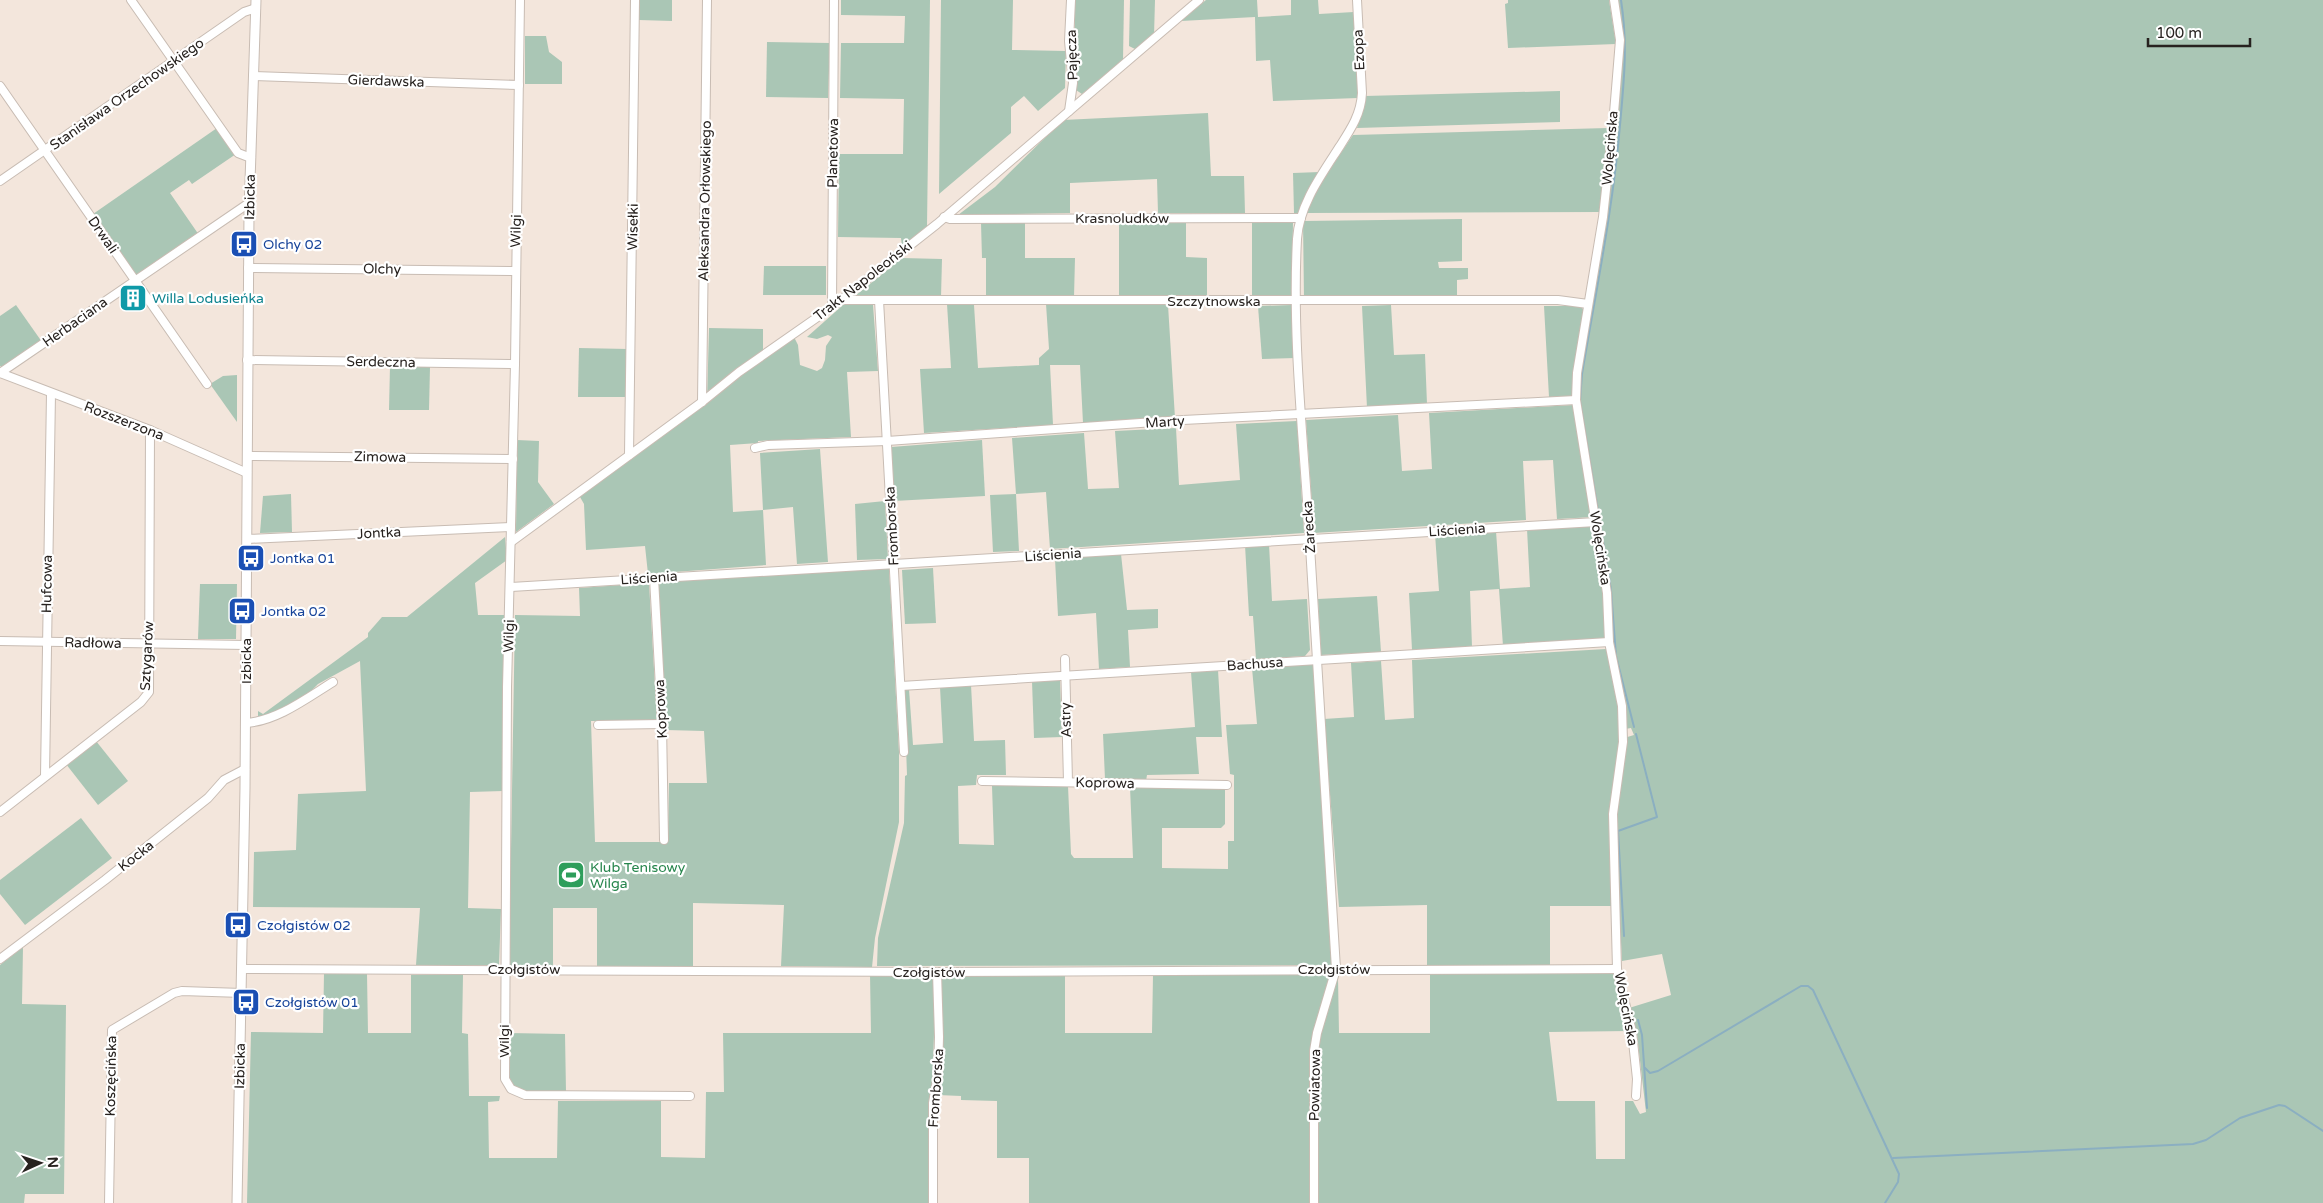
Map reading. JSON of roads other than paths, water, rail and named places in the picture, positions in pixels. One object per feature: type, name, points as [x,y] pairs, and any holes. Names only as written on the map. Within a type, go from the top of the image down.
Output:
[{"type":"street","points":[[131,0],[238,153],[251,158]]},
{"type":"street","name":"Wilgi","points":[[520,0],[511,587],[507,687],[504,1079],[508,1086],[522,1095],[690,1096]]},
{"type":"street","name":"Wisełki","points":[[629,454],[635,0]]},
{"type":"street","name":"Aleksandra Orłowskiego","points":[[702,402],[707,0]]},
{"type":"street","name":"Planetowa","points":[[832,307],[834,0]]},
{"type":"street","name":"Pajęcza","points":[[1069,111],[1073,83],[1069,41],[1071,0]]},
{"type":"street","name":"Trakt Napoleoński","points":[[511,542],[702,402],[736,374],[832,307],[944,217],[1199,0]]},
{"type":"street","name":"Ezopa","points":[[1357,0],[1362,100]]},
{"type":"street","name":"Wolęcińska","points":[[1614,0],[1620,40],[1613,124],[1603,217],[1577,374],[1576,400],[1607,593],[1609,642],[1621,700],[1624,733],[1613,814],[1617,969],[1632,1032],[1637,1078],[1636,1096]]},
{"type":"street","name":"Stanisława Orzechowskiego","points":[[0,181],[256,4]]},
{"type":"street","name":"Izbicka","points":[[237,1203],[246,723],[249,203],[256,4]]},
{"type":"street","name":"Gierdawska","points":[[253,76],[519,85]]},
{"type":"street","name":"Drwali","points":[[0,86],[207,384]]},
{"type":"street","name":"Żarecka","points":[[1336,969],[1302,416],[1296,301],[1297,238],[1301,218],[1324,171],[1354,125],[1362,100]]},
{"type":"street","name":"Herbaciana","points":[[0,373],[249,203]]},
{"type":"street","name":"Krasnoludków","points":[[944,217],[950,219],[1301,218]]},
{"type":"street","name":"Olchy","points":[[248,268],[515,272]]},
{"type":"street","name":"Szczytnowska","points":[[839,300],[1558,300],[1588,304]]},
{"type":"street","name":"Fromborska","points":[[880,300],[904,752]]},
{"type":"street","name":"Serdeczna","points":[[247,360],[515,364]]},
{"type":"street","name":"Rozszerzona","points":[[0,373],[150,430],[247,474]]},
{"type":"street","name":"Hufcowa","points":[[45,776],[51,393]]},
{"type":"street","name":"Marty","points":[[755,448],[887,441],[1183,420],[1302,416],[1576,400]]},
{"type":"street","name":"Sztygarów","points":[[0,812],[146,697],[149,692],[150,430]]},
{"type":"street","name":"Zimowa","points":[[247,456],[513,459]]},
{"type":"street","name":"Liścienia","points":[[511,587],[1596,522]]},
{"type":"street","name":"Jontka","points":[[247,539],[511,527]]},
{"type":"street","name":"Koprowa","points":[[654,578],[662,724],[664,840]]},
{"type":"street","name":"Radłowa","points":[[0,641],[246,645]]},
{"type":"street","name":"Bachusa","points":[[901,686],[1609,642]]},
{"type":"street","name":"Astry","points":[[1064,659],[1068,782]]},
{"type":"street","points":[[246,723],[275,716],[333,682]]},
{"type":"street","points":[[598,725],[662,724]]},
{"type":"street","name":"Kocka","points":[[0,959],[105,880],[208,798],[224,780],[245,769]]},
{"type":"street","name":"Koprowa","points":[[982,781],[1228,785]]},
{"type":"street","name":"Czołgistów","points":[[242,969],[937,972],[1617,969]]},
{"type":"street","name":"Powiatowa","points":[[1314,1203],[1314,1050],[1317,1033],[1336,969]]},
{"type":"street","name":"Fromborska","points":[[934,1203],[933,1103],[938,1075],[939,1036],[937,972]]},
{"type":"street","name":"Koszęcińska","points":[[110,1203],[112,1030],[174,993],[182,991],[242,993]]},
{"type":"waterway","points":[[1621,0],[1625,63],[1617,156],[1604,250],[1582,374],[1580,401],[1611,590],[1616,656],[1634,727]]},
{"type":"waterway","points":[[1624,936],[1618,831],[1657,817],[1636,734]]},
{"type":"waterway","points":[[1645,1068],[1650,1073],[1658,1071],[1801,986],[1808,986],[1813,990],[1899,1174],[1898,1182],[1885,1203]]},
{"type":"waterway","points":[[1638,1020],[1642,1035],[1647,1108]]},
{"type":"waterway","points":[[1893,1158],[2193,1144],[2206,1140],[2240,1118],[2279,1105],[2285,1106],[2323,1131]]},
{"type":"place","name":"Olchy 02","points":[[244,244]]},
{"type":"place","name":"Willa Lodusieńka","points":[[133,298]]},
{"type":"place","name":"Jontka 01","points":[[251,558]]},
{"type":"place","name":"Jontka 02","points":[[242,611]]},
{"type":"place","name":"Klub Tenisowy Wilga","points":[[571,875]]},
{"type":"place","name":"Czołgistów 02","points":[[238,925]]},
{"type":"place","name":"Czołgistów 01","points":[[246,1002]]}]
